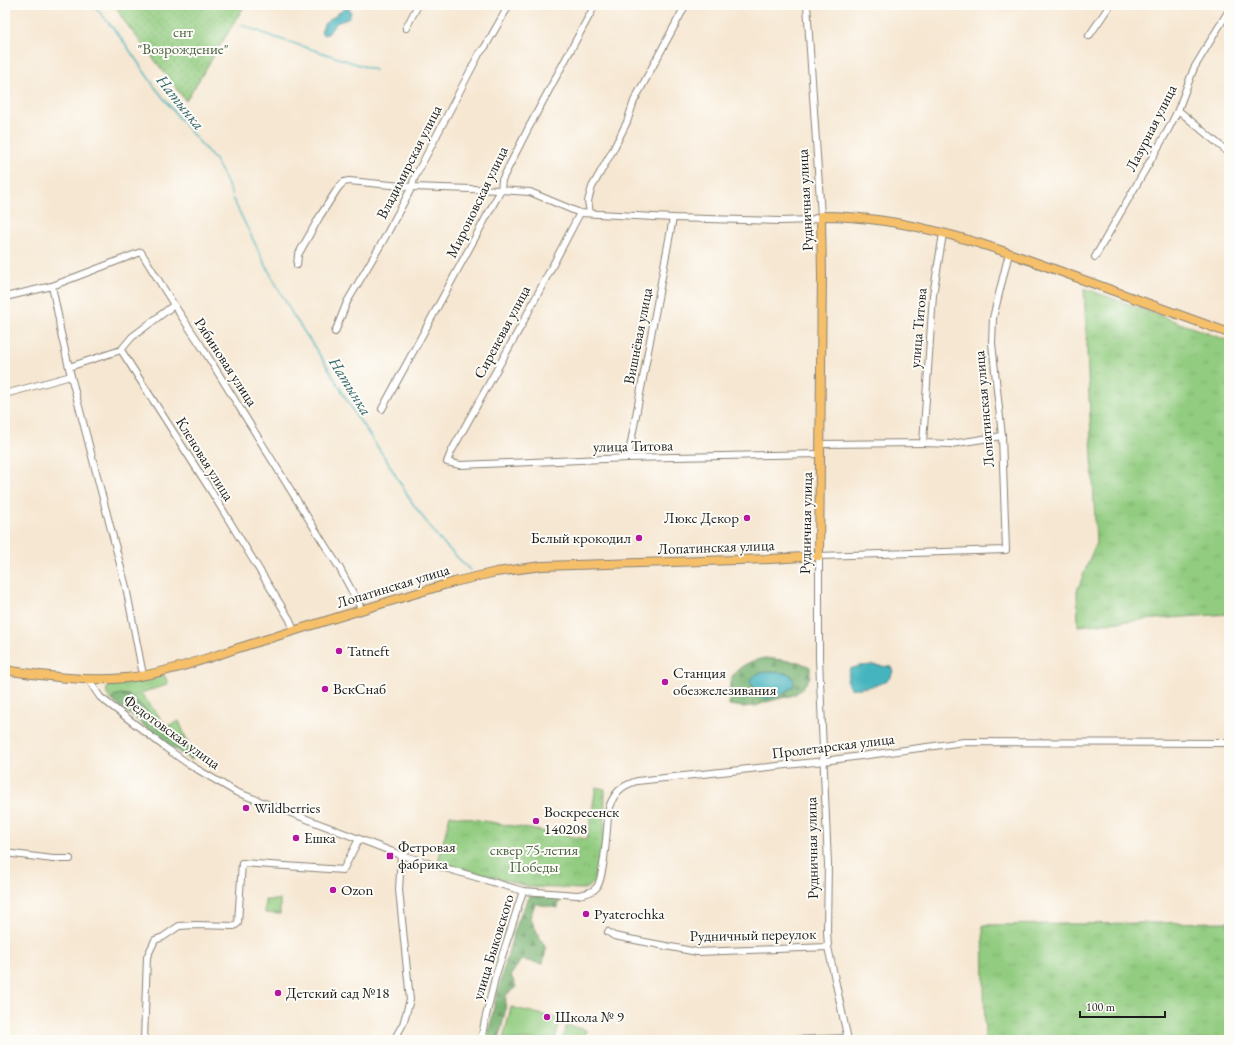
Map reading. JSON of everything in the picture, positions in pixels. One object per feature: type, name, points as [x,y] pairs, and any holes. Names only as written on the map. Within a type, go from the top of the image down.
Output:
[{"type":"main road","points":[[821,216],[855,217],[885,221],[913,226],[943,234],[1047,266],[1229,333]]},
{"type":"main road","name":"Рудничная улица","points":[[819,556],[821,454],[821,216]]},
{"type":"main road","name":"Лопатинская улица","points":[[143,675],[199,660],[479,575],[522,568],[561,565],[770,559],[819,556]]},
{"type":"main road","name":"Федотовская улица","points":[[5,670],[58,677],[89,679],[126,678],[143,675]]},
{"type":"street","points":[[406,28],[418,5]]},
{"type":"street","name":"Владимирская улица","points":[[335,332],[347,302],[383,241],[479,54],[485,47],[508,5]]},
{"type":"street","name":"Мироновская улица","points":[[382,409],[501,190],[502,180],[594,5]]},
{"type":"street","name":"Рудничная улица","points":[[807,5],[821,216]]},
{"type":"street","points":[[1089,36],[1110,5]]},
{"type":"street","points":[[590,213],[588,201],[592,187],[627,122],[634,101],[683,10]]},
{"type":"street","name":"Лазурная улица","points":[[1095,257],[1168,130],[1178,110],[1194,68],[1229,10]]},
{"type":"street","points":[[1178,110],[1229,152]]},
{"type":"street","points":[[297,265],[298,255],[338,188],[344,182],[354,181],[412,187],[530,192],[580,213],[673,218],[780,221],[811,220],[821,216]]},
{"type":"street","name":"Сиреневая улица","points":[[447,462],[580,213]]},
{"type":"street","name":"Вишнёвая улица","points":[[628,458],[673,218]]},
{"type":"street","name":"улица Титова","points":[[923,444],[933,295],[943,234]]},
{"type":"street","name":"Рябиновая улица","points":[[5,297],[52,286],[141,252],[330,552],[362,610]]},
{"type":"street","name":"Лопатинская улица","points":[[819,556],[1006,550],[1002,436],[992,343],[993,318],[1008,253]]},
{"type":"street","points":[[52,286],[70,376],[126,587],[134,622],[143,675]]},
{"type":"street","points":[[69,367],[120,350],[132,337],[174,305]]},
{"type":"street","name":"Кленовая улица","points":[[120,350],[215,498],[290,620],[294,631]]},
{"type":"street","points":[[5,394],[70,376]]},
{"type":"street","points":[[821,444],[952,444],[1002,436]]},
{"type":"street","name":"улица Титова","points":[[447,462],[460,465],[628,458],[821,454]]},
{"type":"street","name":"Рудничная улица","points":[[819,556],[819,658],[828,864],[827,931],[828,947],[847,1039]]},
{"type":"street","name":"Федотовская улица","points":[[89,679],[100,697],[166,748],[206,776],[236,792],[359,839]]},
{"type":"street","name":"Пролетарская улица","points":[[523,891],[585,894],[597,887],[602,874],[609,807],[613,797],[619,790],[626,784],[637,781],[824,761],[964,742],[1229,742]]},
{"type":"street","points":[[144,1040],[147,957],[154,940],[163,937],[179,926],[234,926],[238,923],[242,863],[343,870],[359,839]]},
{"type":"street","name":"улица Быковского","points":[[359,839],[401,855],[523,891],[495,978],[481,1040]]},
{"type":"street","points":[[5,853],[53,859],[70,859]]},
{"type":"street","points":[[394,1040],[403,1024],[410,1000],[399,890],[401,855]]},
{"type":"street","name":"Рудничный переулок","points":[[608,932],[614,936],[697,952],[828,947]]},
{"type":"street","points":[[790,1040],[847,1039]]},
{"type":"green space","name":"снт \"Возрождение\"","points":[[115,5],[245,5],[186,101],[122,18]]},
{"type":"green space","points":[[1084,288],[1229,341],[1229,614],[1078,626],[1077,591],[1096,543]]},
{"type":"green space","points":[[765,658],[799,662],[810,667],[810,677],[802,689],[794,695],[756,706],[743,707],[729,705],[730,685],[734,674],[745,664]],"holes":[[[771,671],[790,674],[779,696],[763,699],[759,696],[757,674]]]},
{"type":"green space","points":[[164,675],[168,683],[167,685],[141,693],[167,726],[179,721],[189,745],[184,738],[162,724],[128,695],[113,699],[114,702],[107,694],[107,688],[114,684]]},
{"type":"green space","points":[[121,694],[128,695],[136,700],[162,725],[187,741],[193,757],[192,760],[167,744],[114,702],[114,696]]},
{"type":"green space","name":"сквер 75-летия Победы","points":[[596,787],[605,789],[604,834],[598,880],[585,889],[531,887],[438,862],[450,815],[587,839]]},
{"type":"green space","points":[[530,896],[560,898],[558,908],[535,904],[530,918],[546,949],[543,964],[521,960],[511,975],[516,987],[506,995],[505,1012],[499,1040],[487,1040],[496,997],[517,921]]},
{"type":"green space","points":[[265,900],[280,900],[280,914],[265,913]]},
{"type":"green space","points":[[1229,922],[1229,1040],[985,1040],[983,925]]},
{"type":"green space","points":[[511,1007],[560,1019],[555,1040],[503,1040]]},
{"type":"green space","points":[[568,1025],[586,1030],[584,1040],[562,1040]]},
{"type":"water","points":[[348,8],[351,11],[346,20],[337,23],[328,34],[323,35],[321,33],[324,24],[344,9]]},
{"type":"water","points":[[872,665],[891,667],[893,671],[891,677],[877,685],[859,688],[850,688],[848,686],[847,682],[850,669],[859,666]]},
{"type":"water","points":[[771,671],[790,674],[794,680],[793,687],[779,696],[763,699],[759,696],[759,691],[751,684],[750,679],[757,674]]},
{"type":"waterway","name":"Натынка","points":[[94,5],[124,42],[154,86],[187,128],[215,160],[232,195]]},
{"type":"waterway","points":[[242,25],[375,70]]},
{"type":"waterway","name":"Натынка","points":[[233,199],[265,264],[293,315],[327,366],[354,412],[387,461],[411,501],[439,539],[471,571]]},
{"type":"place","name":"Люкс Декор","points":[[747,518]]},
{"type":"place","name":"Белый крокодил","points":[[639,538]]},
{"type":"place","name":"Tatneft","points":[[339,651]]},
{"type":"place","name":"Станция обезжелезивания","points":[[665,682]]},
{"type":"place","name":"ВскСнаб","points":[[325,689]]},
{"type":"place","name":"Wildberries","points":[[246,808]]},
{"type":"place","name":"Воскресенск 140208","points":[[536,821]]},
{"type":"place","name":"Ешка","points":[[296,838]]},
{"type":"place","name":"Фетровая фабрика","points":[[390,856]]},
{"type":"place","name":"Ozon","points":[[333,890]]},
{"type":"place","name":"Pyaterochka","points":[[586,914]]},
{"type":"place","name":"Детский сад №18","points":[[278,993]]},
{"type":"place","name":"Школа № 9","points":[[547,1017]]}]
